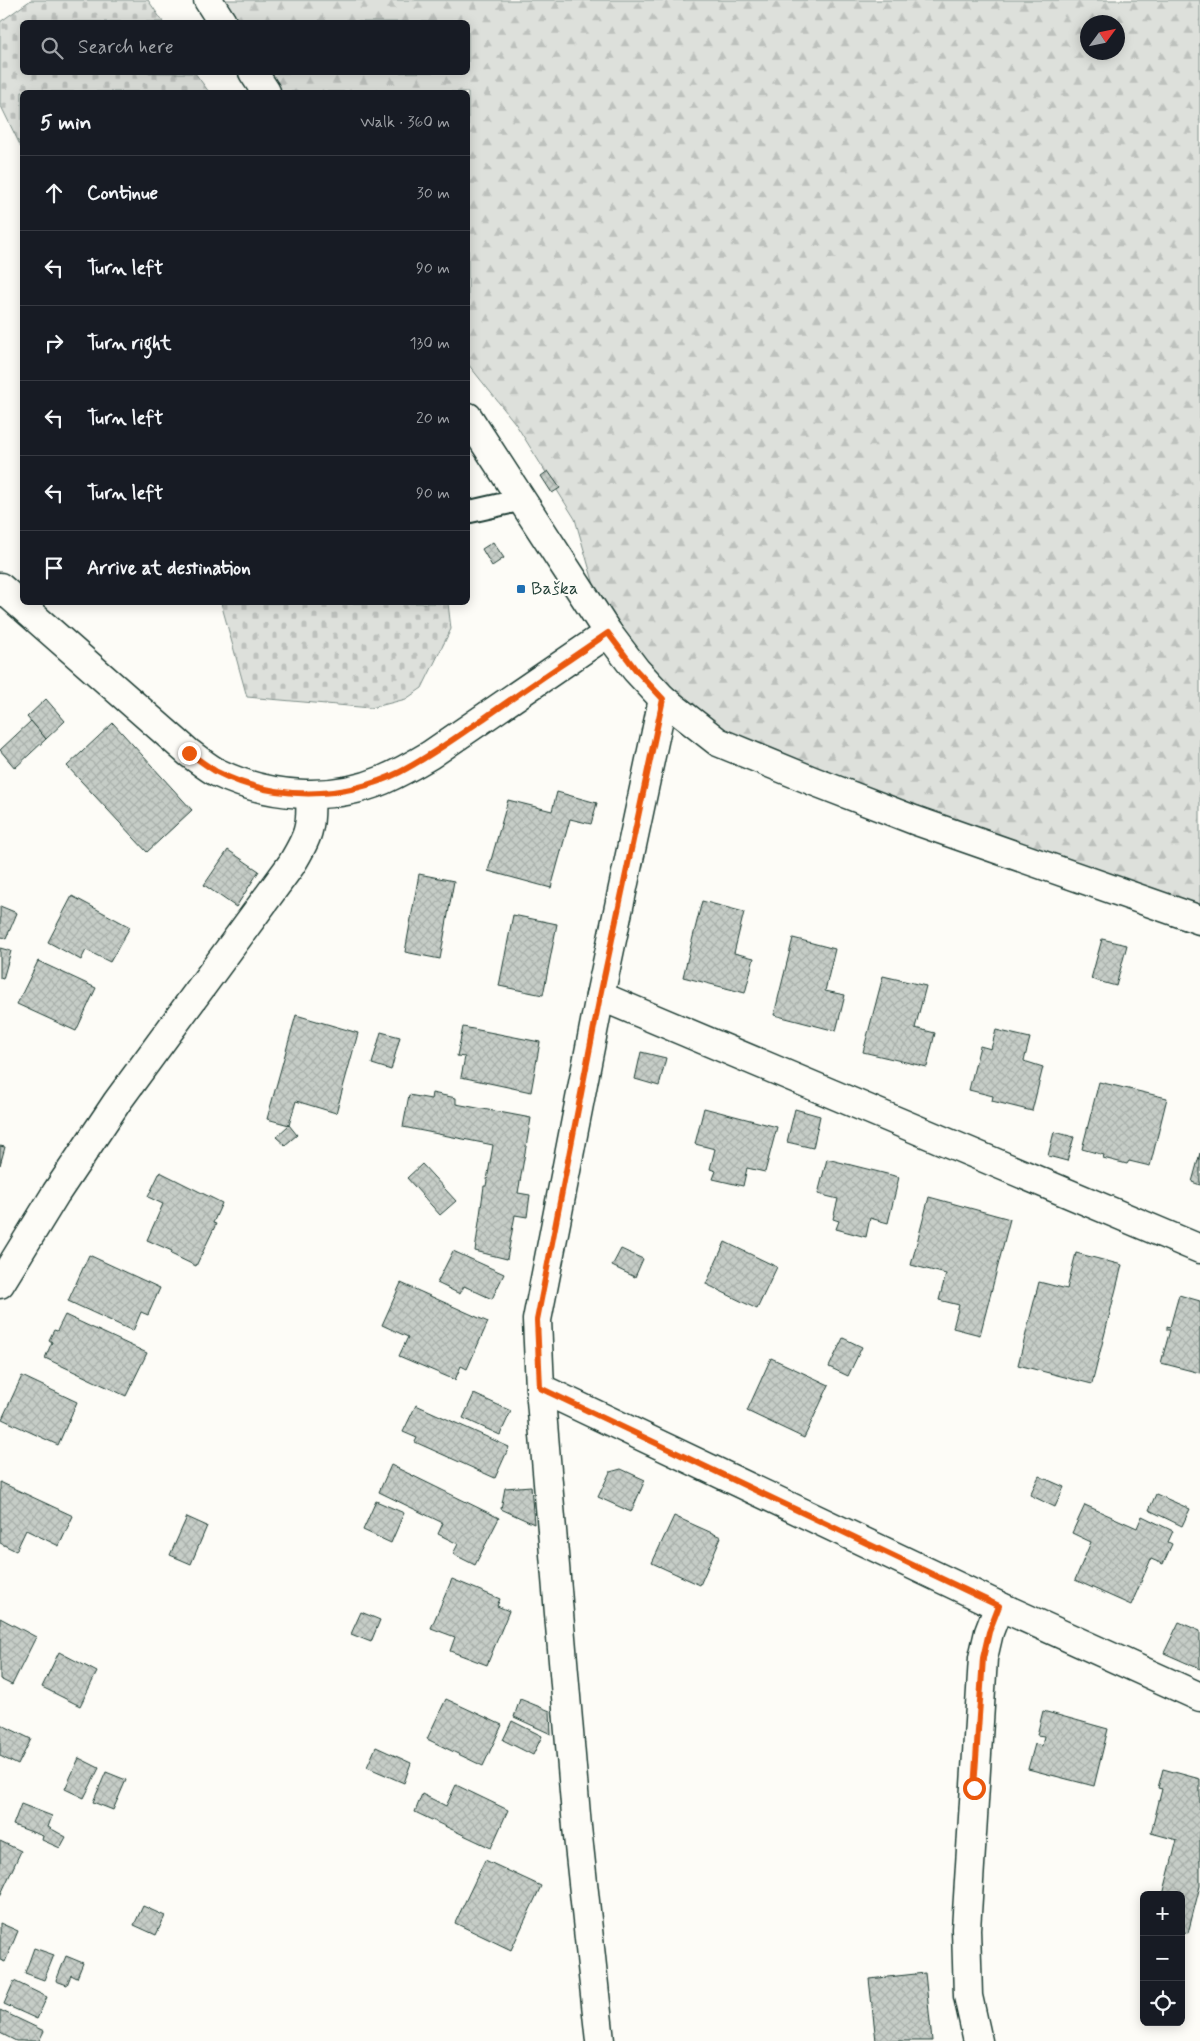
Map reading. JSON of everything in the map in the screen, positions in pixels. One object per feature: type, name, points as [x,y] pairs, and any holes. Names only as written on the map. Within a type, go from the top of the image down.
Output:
[{"type":"street","points":[[208,0],[221,20]]},
{"type":"street","points":[[255,75],[265,90]]},
{"type":"street","points":[[470,421],[608,633],[636,670],[663,699],[718,742],[804,778],[914,820],[1200,920]]},
{"type":"street","points":[[0,587],[20,605]]},
{"type":"street","points":[[20,605],[189,753],[217,772],[247,784],[310,795],[358,787],[380,781],[401,772],[430,755],[608,633]]},
{"type":"street","points":[[600,2041],[577,1827],[540,1388],[537,1320],[600,996],[663,699]]},
{"type":"street","points":[[0,1284],[56,1193],[117,1102],[291,865],[306,839],[311,819],[310,795]]},
{"type":"street","points":[[600,996],[1200,1250]]},
{"type":"street","points":[[540,1388],[999,1606],[1200,1697]]},
{"type":"street","points":[[978,2041],[968,1996],[966,1929],[983,1658],[989,1632],[999,1606]]},
{"type":"lane","points":[[470,512],[521,500]]},
{"type":"green space","points":[[31,0],[148,0],[162,20],[20,20],[20,75],[196,75],[208,90],[20,90],[20,145],[0,104],[0,22]]},
{"type":"green space","points":[[208,0],[1200,0],[1200,919],[718,742],[608,633],[575,519],[515,423],[470,367],[470,90],[265,90],[254,75],[470,75],[470,20],[221,20]]},
{"type":"green space","points":[[222,605],[448,605],[451,629],[422,688],[406,699],[371,708],[247,697]]},
{"type":"building","points":[[548,471],[560,488],[552,493],[541,476]]},
{"type":"building","points":[[493,542],[504,558],[492,566],[482,549]]},
{"type":"building","points":[[46,699],[65,721],[46,739],[27,717]]},
{"type":"building","points":[[31,721],[46,739],[15,768],[0,750]]},
{"type":"building","points":[[113,723],[192,810],[147,852],[67,766]]},
{"type":"building","points":[[557,792],[597,803],[591,824],[570,819],[551,888],[488,871],[508,800],[552,811]]},
{"type":"building","points":[[228,850],[259,871],[236,907],[204,885]]},
{"type":"building","points":[[419,874],[454,881],[440,959],[405,952]]},
{"type":"building","points":[[72,896],[130,927],[110,962],[86,950],[81,960],[48,942]]},
{"type":"building","points":[[702,901],[744,912],[734,953],[754,958],[745,993],[683,977]]},
{"type":"building","points":[[0,906],[17,913],[6,939],[0,936]]},
{"type":"building","points":[[513,915],[557,924],[543,995],[499,986]]},
{"type":"building","points":[[793,938],[835,949],[825,991],[845,995],[836,1031],[774,1015]]},
{"type":"building","points":[[1102,939],[1127,945],[1116,986],[1091,979]]},
{"type":"building","points":[[0,948],[11,951],[3,979],[0,978]]},
{"type":"building","points":[[38,961],[96,988],[76,1031],[17,1004]]},
{"type":"building","points":[[883,976],[926,986],[915,1028],[935,1033],[927,1067],[863,1052]]},
{"type":"building","points":[[296,1015],[358,1033],[336,1113],[296,1101],[289,1125],[267,1119]]},
{"type":"building","points":[[463,1027],[540,1042],[531,1092],[461,1077],[465,1057],[457,1056]]},
{"type":"building","points":[[996,1030],[1030,1038],[1024,1061],[1043,1067],[1032,1111],[992,1101],[993,1096],[969,1090],[980,1046],[991,1049]]},
{"type":"building","points":[[381,1032],[400,1037],[391,1070],[372,1064]]},
{"type":"building","points":[[641,1052],[666,1058],[659,1086],[635,1079]]},
{"type":"building","points":[[1099,1082],[1167,1098],[1150,1166],[1129,1161],[1127,1164],[1103,1158],[1104,1155],[1082,1149]]},
{"type":"building","points":[[432,1093],[456,1098],[456,1104],[531,1118],[518,1193],[530,1195],[527,1217],[515,1215],[507,1259],[475,1251],[484,1186],[486,1186],[493,1145],[403,1127],[409,1095],[431,1099]]},
{"type":"building","points":[[704,1108],[777,1127],[765,1172],[747,1168],[743,1186],[713,1179],[716,1171],[710,1169],[715,1149],[695,1144]]},
{"type":"building","points":[[795,1109],[820,1116],[813,1148],[787,1142]]},
{"type":"building","points":[[289,1125],[297,1135],[285,1145],[276,1137]]},
{"type":"building","points":[[1054,1132],[1074,1137],[1067,1161],[1048,1156]]},
{"type":"building","points":[[0,1146],[5,1147],[0,1165]]},
{"type":"building","points":[[1200,1153],[1200,1185],[1192,1182]]},
{"type":"building","points":[[827,1159],[899,1177],[888,1223],[870,1218],[866,1237],[836,1229],[839,1221],[833,1219],[838,1199],[818,1194]]},
{"type":"building","points":[[422,1164],[456,1201],[440,1215],[407,1178]]},
{"type":"building","points":[[160,1172],[222,1203],[213,1223],[216,1224],[196,1266],[171,1254],[172,1251],[147,1240],[163,1204],[148,1197]]},
{"type":"building","points":[[929,1197],[1010,1219],[980,1335],[953,1328],[959,1305],[939,1300],[946,1274],[911,1265]]},
{"type":"building","points":[[725,1242],[777,1267],[757,1309],[706,1284]]},
{"type":"building","points":[[621,1249],[643,1259],[635,1277],[612,1266]]},
{"type":"building","points":[[453,1251],[504,1274],[492,1299],[464,1286],[460,1294],[437,1283]]},
{"type":"building","points":[[1076,1253],[1122,1265],[1092,1384],[1018,1365],[1039,1282],[1067,1289]]},
{"type":"building","points":[[89,1255],[160,1288],[148,1315],[141,1312],[133,1331],[68,1301]]},
{"type":"building","points":[[401,1283],[488,1322],[467,1369],[461,1366],[455,1380],[399,1356],[408,1337],[382,1325]]},
{"type":"building","points":[[1179,1295],[1200,1301],[1200,1373],[1161,1363],[1170,1330],[1167,1330],[1167,1326],[1170,1327]]},
{"type":"building","points":[[65,1315],[147,1353],[126,1396],[45,1358],[52,1342],[49,1340],[54,1330],[57,1331]]},
{"type":"building","points":[[843,1338],[862,1347],[848,1376],[829,1367]]},
{"type":"building","points":[[771,1358],[829,1385],[804,1438],[747,1411]]},
{"type":"building","points":[[22,1376],[77,1402],[58,1445],[2,1419]]},
{"type":"building","points":[[474,1394],[511,1411],[500,1435],[463,1418]]},
{"type":"building","points":[[416,1405],[509,1447],[495,1478],[415,1442],[417,1438],[403,1432]]},
{"type":"building","points":[[391,1465],[499,1518],[475,1565],[453,1554],[458,1544],[438,1534],[443,1523],[379,1492]]},
{"type":"building","points":[[621,1469],[645,1480],[631,1512],[598,1497],[610,1472]]},
{"type":"building","points":[[1039,1476],[1064,1487],[1055,1507],[1030,1495]]},
{"type":"building","points":[[0,1482],[73,1516],[59,1546],[26,1530],[16,1551],[0,1543]]},
{"type":"building","points":[[531,1486],[534,1524],[501,1509],[505,1488]]},
{"type":"building","points":[[1156,1494],[1190,1509],[1182,1526],[1149,1510]]},
{"type":"building","points":[[376,1501],[404,1513],[391,1543],[363,1530]]},
{"type":"building","points":[[1085,1505],[1137,1528],[1142,1516],[1173,1531],[1168,1542],[1172,1544],[1163,1564],[1151,1559],[1131,1605],[1075,1580],[1091,1542],[1072,1533]]},
{"type":"building","points":[[674,1516],[721,1537],[700,1585],[652,1563]]},
{"type":"building","points":[[187,1517],[207,1526],[191,1564],[170,1555]]},
{"type":"building","points":[[452,1579],[500,1599],[497,1606],[509,1611],[487,1665],[450,1651],[455,1637],[431,1628]]},
{"type":"building","points":[[361,1612],[380,1620],[371,1642],[351,1634]]},
{"type":"building","points":[[0,1618],[36,1637],[12,1685],[0,1679]]},
{"type":"building","points":[[1179,1622],[1200,1631],[1200,1669],[1164,1653]]},
{"type":"building","points":[[59,1652],[97,1672],[80,1706],[42,1687]]},
{"type":"building","points":[[446,1699],[502,1725],[483,1766],[427,1739]]},
{"type":"building","points":[[520,1699],[550,1711],[551,1734],[514,1717]]},
{"type":"building","points":[[1043,1711],[1108,1729],[1094,1786],[1028,1769],[1035,1744],[1042,1746],[1044,1736],[1037,1735]]},
{"type":"building","points":[[512,1721],[542,1736],[533,1755],[503,1740]]},
{"type":"building","points":[[0,1724],[31,1739],[18,1765],[0,1756]]},
{"type":"building","points":[[376,1747],[411,1763],[404,1783],[367,1767]]},
{"type":"building","points":[[79,1758],[99,1768],[84,1798],[65,1789]]},
{"type":"building","points":[[1163,1769],[1200,1779],[1200,1886],[1188,1933],[1185,1932],[1185,1891],[1164,1891],[1177,1840],[1151,1833],[1162,1789],[1158,1788]]},
{"type":"building","points":[[106,1772],[126,1780],[113,1810],[93,1802]]},
{"type":"building","points":[[456,1785],[508,1810],[491,1848],[415,1812],[422,1794],[446,1806]]},
{"type":"building","points":[[21,1804],[52,1816],[48,1827],[66,1837],[60,1848],[42,1840],[43,1836],[13,1825]]},
{"type":"building","points":[[0,1841],[21,1851],[0,1896]]},
{"type":"building","points":[[485,1860],[541,1886],[511,1950],[455,1923]]},
{"type":"building","points":[[143,1906],[165,1916],[156,1935],[134,1925]]},
{"type":"building","points":[[0,1923],[18,1931],[5,1962],[0,1960]]},
{"type":"building","points":[[34,1948],[54,1955],[44,1980],[25,1973]]},
{"type":"building","points":[[66,1956],[83,1963],[77,1978],[71,1975],[67,1985],[56,1981]]},
{"type":"building","points":[[925,1973],[932,2041],[876,2041],[869,1979]]},
{"type":"building","points":[[14,1981],[47,1997],[37,2019],[4,2004]]},
{"type":"building","points":[[0,2010],[44,2031],[39,2041],[16,2041],[0,2033]]},
{"type":"place","name":"Baška","points":[[521,589]]},
{"type":"route","points":[[189,753],[217,772],[247,784],[279,791],[310,795],[336,792],[380,781],[401,772],[430,755],[608,633],[636,670],[663,699],[600,996],[537,1320],[540,1388],[999,1606],[989,1632],[983,1658],[974,1788]]}]
